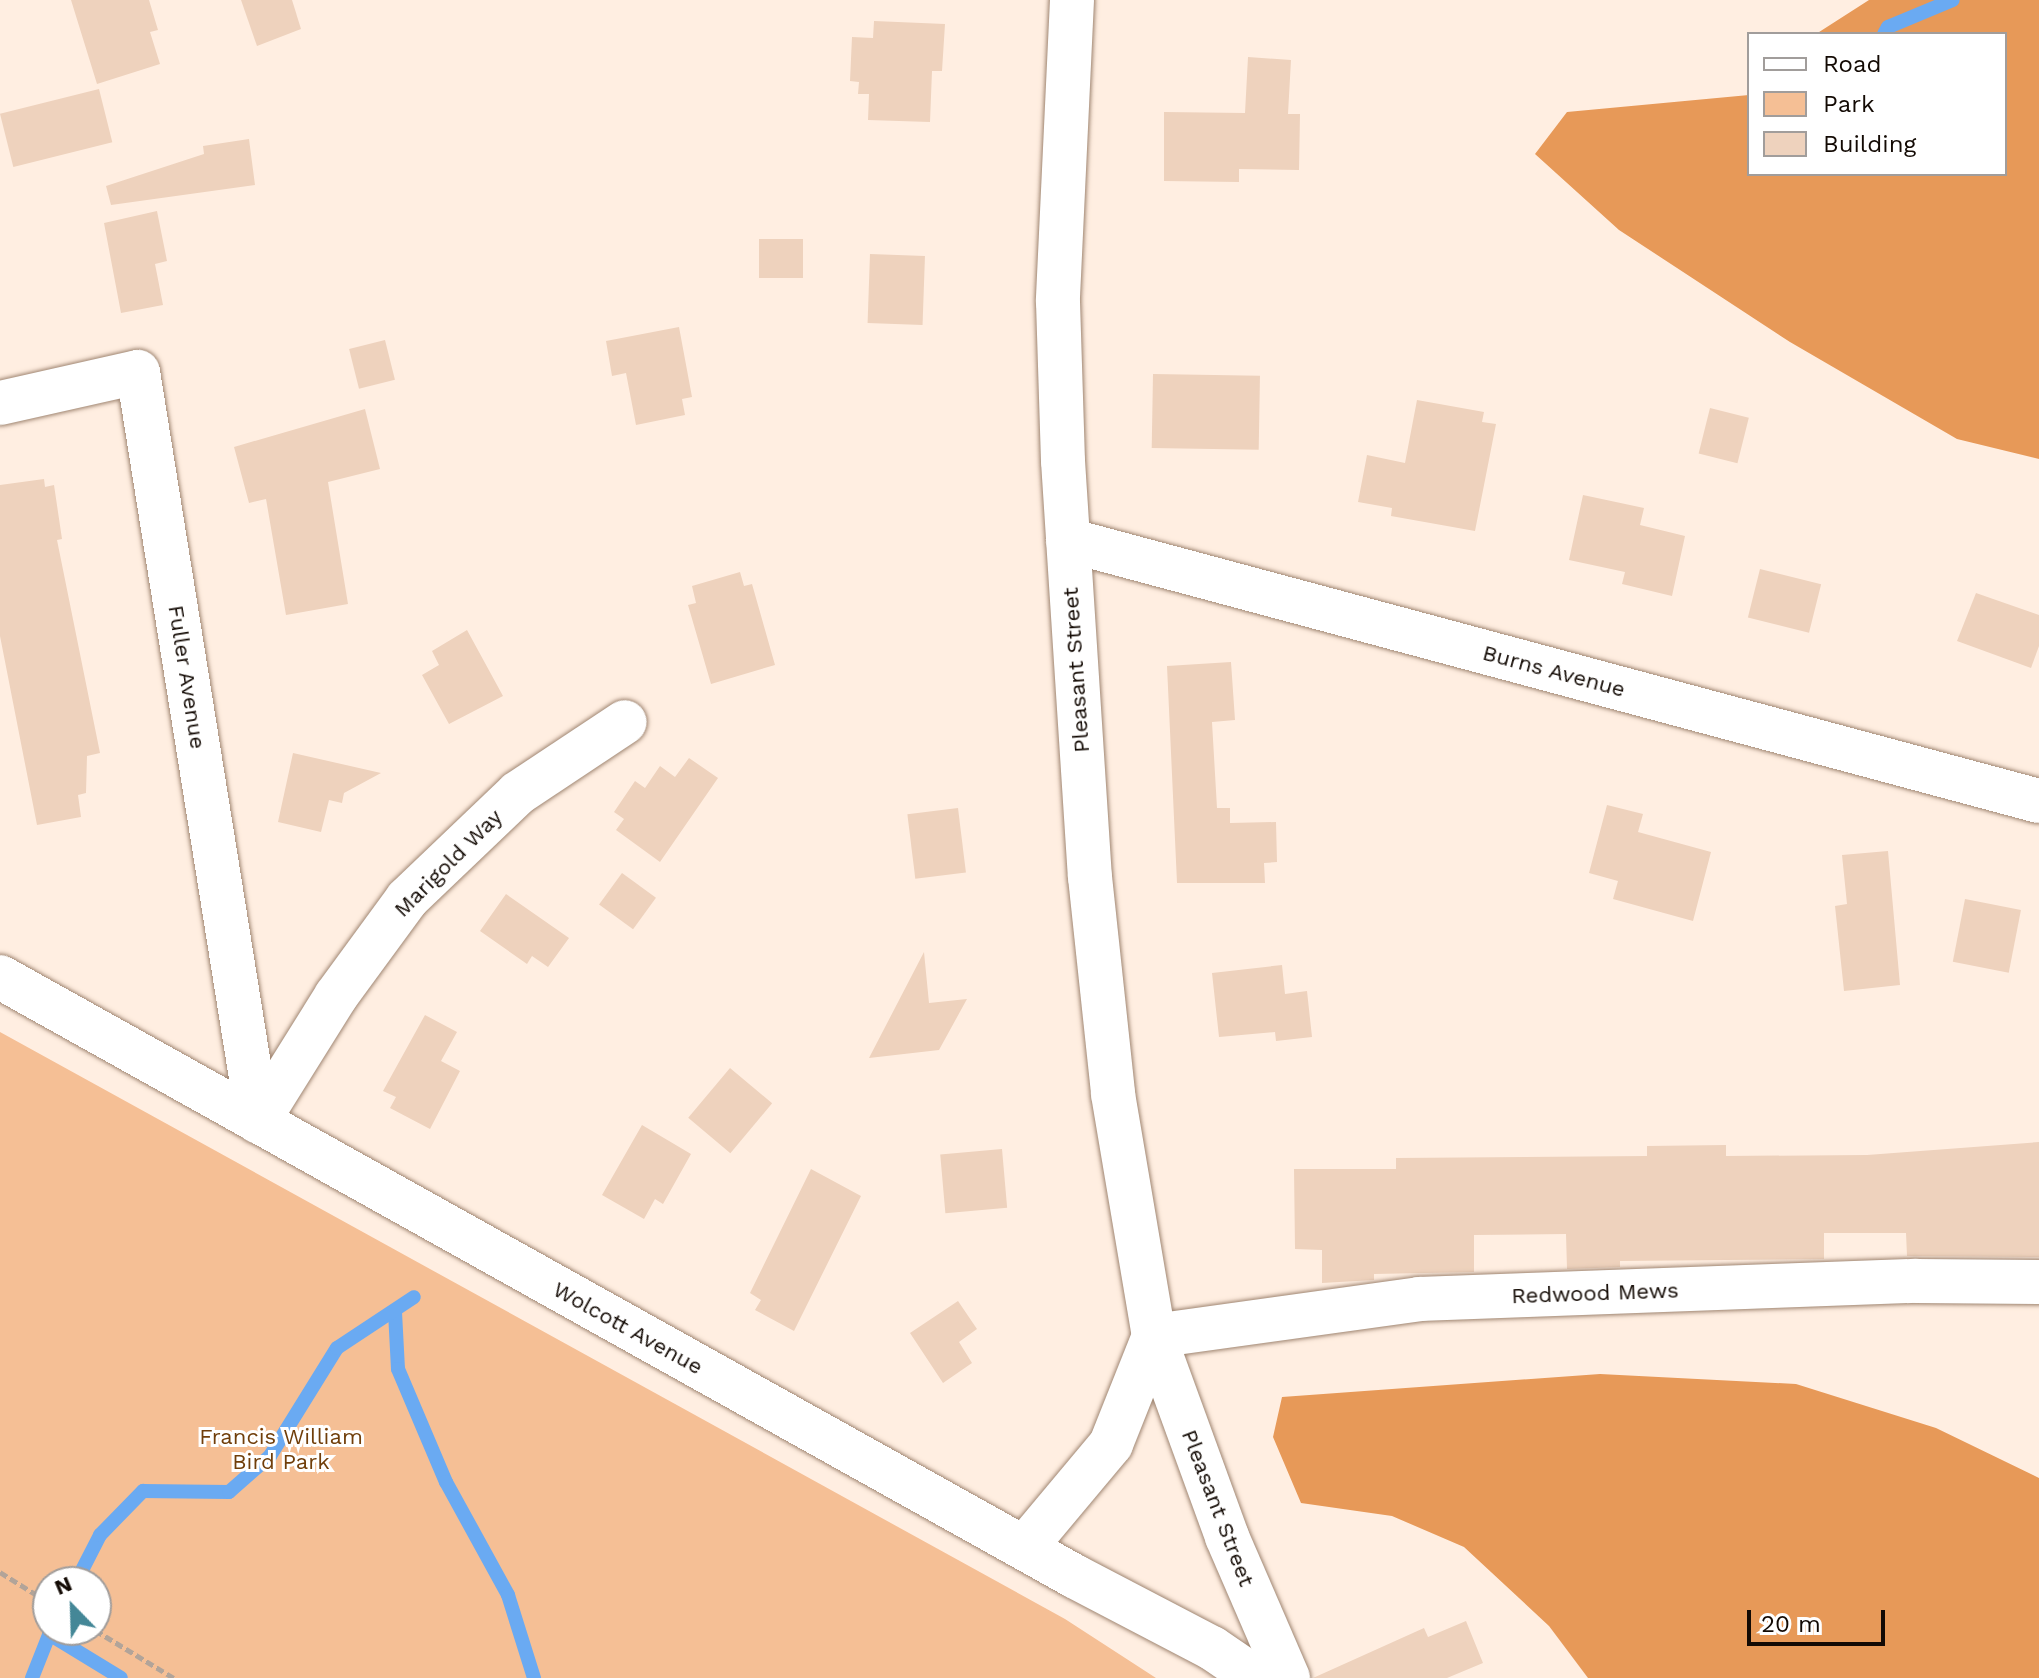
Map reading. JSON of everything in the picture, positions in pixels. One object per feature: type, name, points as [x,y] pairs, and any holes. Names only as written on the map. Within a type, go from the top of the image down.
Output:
[{"type":"street","name":"Pleasant Street","points":[[1072,0],[1058,302],[1068,540],[1090,877],[1110,1063],[1154,1336],[1227,1537],[1288,1678]]},
{"type":"street","name":"Fuller Avenue","points":[[0,403],[138,372],[258,1121]]},
{"type":"street","name":"Burns Avenue","points":[[1068,540],[2039,801]]},
{"type":"street","name":"Marigold Way","points":[[258,1121],[336,996],[407,899],[518,793],[625,722]]},
{"type":"street","name":"Wolcott Avenue","points":[[0,977],[1212,1648],[1256,1678]]},
{"type":"street","name":"Redwood Mews","points":[[1154,1336],[1419,1299],[1916,1281],[2039,1282]]},
{"type":"street","points":[[1025,1547],[1111,1444],[1154,1336]]},
{"type":"path","points":[[0,1572],[32,1593]]},
{"type":"path","points":[[112,1640],[174,1678]]},
{"type":"green space","name":"Francis William Bird Park","points":[[0,1032],[1065,1619],[1156,1678],[0,1678]]},
{"type":"shaded area","points":[[1869,0],[2039,0],[2039,459],[1957,439],[1790,342],[1619,230],[1535,154],[1567,112],[1747,95],[1747,176],[2007,176],[2007,32],[1819,32]]},
{"type":"shaded area","points":[[1600,1374],[1796,1384],[1936,1428],[2039,1478],[2039,1678],[1588,1678],[1549,1626],[1464,1547],[1392,1516],[1301,1503],[1273,1437],[1282,1397]]},
{"type":"building","points":[[71,0],[149,0],[158,30],[150,32],[160,64],[97,84]]},
{"type":"building","points":[[241,0],[292,0],[301,29],[257,46]]},
{"type":"building","points":[[874,21],[945,24],[942,71],[932,71],[930,122],[868,120],[869,94],[858,94],[859,82],[850,81],[852,37],[873,38]]},
{"type":"building","points":[[1248,57],[1291,60],[1288,114],[1300,114],[1299,170],[1239,169],[1239,182],[1164,181],[1164,112],[1245,113]]},
{"type":"building","points":[[99,89],[112,142],[13,167],[0,114]]},
{"type":"building","points":[[249,139],[255,185],[111,205],[106,186],[204,154],[203,146]]},
{"type":"building","points":[[157,211],[167,261],[155,264],[163,305],[121,313],[104,223]]},
{"type":"building","points":[[759,239],[803,239],[803,278],[759,278]]},
{"type":"building","points":[[870,254],[925,256],[923,325],[868,323]]},
{"type":"building","points":[[679,327],[692,397],[682,399],[685,415],[636,425],[626,373],[612,376],[606,341]]},
{"type":"building","points":[[385,340],[395,380],[359,389],[349,349]]},
{"type":"building","points":[[1153,374],[1260,376],[1259,450],[1152,448]]},
{"type":"building","points":[[1417,400],[1484,412],[1482,422],[1496,424],[1475,531],[1391,516],[1392,508],[1358,502],[1367,455],[1405,463]]},
{"type":"building","points":[[1710,408],[1749,418],[1737,463],[1699,454]]},
{"type":"building","points":[[365,409],[380,469],[328,482],[348,604],[286,615],[266,499],[249,503],[234,447]]},
{"type":"building","points":[[44,479],[45,487],[54,485],[62,539],[57,540],[100,753],[87,756],[86,793],[78,795],[81,817],[37,825],[0,636],[0,485]]},
{"type":"building","points":[[1583,495],[1644,508],[1640,525],[1685,536],[1672,596],[1622,584],[1625,572],[1569,560]]},
{"type":"building","points":[[1760,569],[1821,584],[1809,633],[1748,618]]},
{"type":"building","points":[[740,572],[744,586],[752,584],[775,665],[711,684],[688,605],[696,603],[692,586]]},
{"type":"building","points":[[1976,593],[2039,615],[2039,646],[2031,668],[1957,641]]},
{"type":"building","points":[[467,630],[503,696],[449,724],[422,675],[439,665],[432,651]]},
{"type":"building","points":[[1231,662],[1235,720],[1212,722],[1217,808],[1230,808],[1230,823],[1276,822],[1277,862],[1264,863],[1265,883],[1177,883],[1167,666]]},
{"type":"building","points":[[293,753],[381,773],[344,793],[342,803],[329,800],[321,832],[278,822]]},
{"type":"building","points":[[689,758],[718,778],[660,862],[616,830],[624,819],[614,812],[635,781],[645,788],[660,766],[675,777]]},
{"type":"building","points":[[1607,805],[1643,814],[1638,832],[1711,852],[1693,921],[1613,899],[1618,881],[1589,873]]},
{"type":"building","points":[[958,808],[966,873],[915,879],[907,814]]},
{"type":"building","points":[[1888,851],[1900,985],[1844,991],[1835,906],[1847,904],[1842,855]]},
{"type":"building","points":[[622,873],[656,898],[633,929],[599,905]]},
{"type":"building","points":[[506,894],[569,938],[548,967],[532,956],[527,964],[480,931]]},
{"type":"building","points":[[1965,899],[2021,910],[2009,973],[1953,962]]},
{"type":"building","points":[[924,952],[929,1003],[967,999],[939,1050],[869,1058]]},
{"type":"building","points":[[1282,965],[1285,994],[1307,991],[1312,1037],[1276,1041],[1275,1032],[1219,1037],[1212,973]]},
{"type":"building","points":[[425,1015],[457,1032],[441,1061],[460,1071],[430,1129],[390,1108],[396,1097],[383,1091]]},
{"type":"building","points":[[730,1068],[772,1103],[730,1153],[688,1118]]},
{"type":"building","points":[[642,1125],[691,1154],[663,1204],[655,1199],[644,1219],[602,1195]]},
{"type":"building","points":[[2039,1142],[2039,1257],[1907,1256],[1906,1233],[1824,1233],[1824,1259],[1620,1261],[1620,1267],[1567,1269],[1566,1234],[1474,1235],[1474,1272],[1374,1274],[1374,1280],[1322,1283],[1322,1250],[1295,1249],[1294,1169],[1396,1169],[1396,1158],[1647,1156],[1647,1146],[1726,1145],[1726,1156],[1867,1155]]},
{"type":"building","points":[[1002,1149],[1007,1208],[945,1213],[940,1154]]},
{"type":"building","points":[[811,1169],[861,1196],[794,1331],[755,1310],[761,1300],[750,1293]]},
{"type":"building","points":[[958,1301],[977,1329],[959,1342],[972,1363],[943,1383],[910,1333]]},
{"type":"building","points":[[1466,1621],[1483,1663],[1447,1678],[1313,1678],[1424,1628],[1428,1637]]},
{"type":"waterway","points":[[1885,32],[1888,27],[1953,0]]},
{"type":"waterway","points":[[84,1566],[100,1535],[143,1491],[229,1492],[270,1456],[337,1348],[414,1297]]},
{"type":"waterway","points":[[395,1312],[398,1369],[446,1482],[508,1595],[534,1678]]},
{"type":"waterway","points":[[32,1678],[45,1646]]},
{"type":"waterway","points":[[69,1646],[121,1678]]}]
